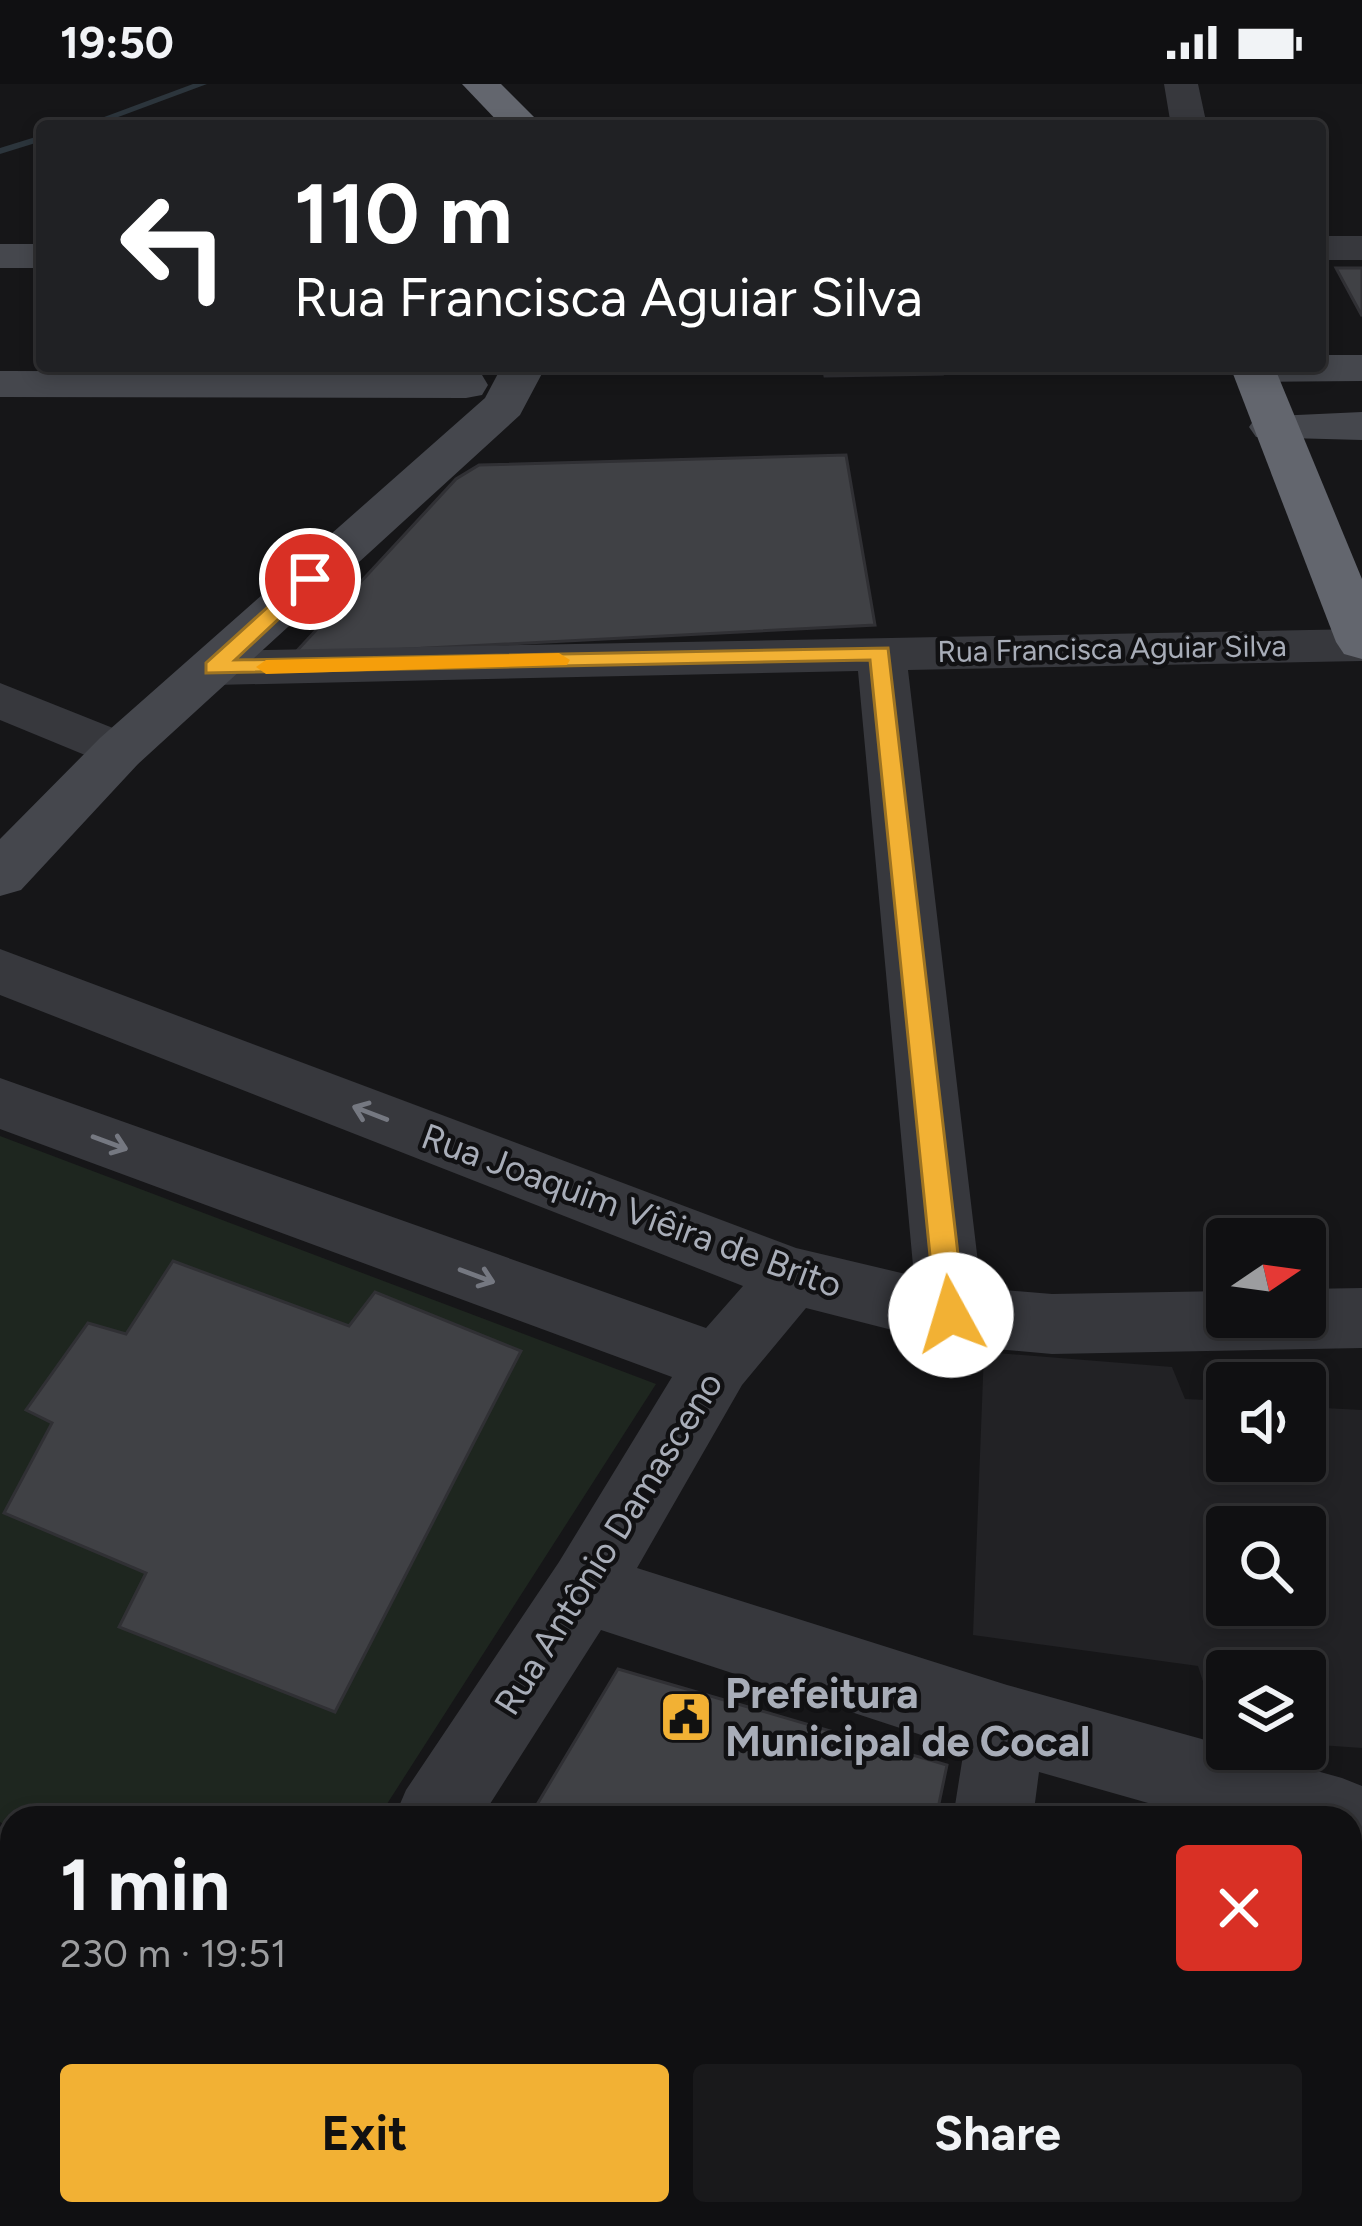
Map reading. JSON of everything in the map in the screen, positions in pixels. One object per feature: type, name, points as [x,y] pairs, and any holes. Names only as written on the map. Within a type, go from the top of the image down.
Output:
[{"type":"highway","points":[[467,93],[514,120]]},
{"type":"highway","points":[[1255,372],[1272,427],[1362,644]]},
{"type":"street","points":[[1181,84],[1188,120]]},
{"type":"street","points":[[1326,225],[1362,225]]},
{"type":"street","points":[[0,234],[36,235]]},
{"type":"street","points":[[1326,248],[1362,248]]},
{"type":"street","points":[[0,256],[36,256]]},
{"type":"street","points":[[1326,368],[1362,368]]},
{"type":"street","points":[[0,384],[467,394],[504,405],[521,372]]},
{"type":"street","points":[[0,874],[119,752],[214,668],[467,394]]},
{"type":"street","points":[[1272,427],[1362,426]]},
{"type":"street","name":"Rua Francisca Aguiar Silva","points":[[214,668],[1362,644]]},
{"type":"street","points":[[880,653],[951,1315]]},
{"type":"street","points":[[0,700],[119,752]]},
{"type":"street","name":"Rua Joaquim Viêira de Brito","points":[[0,971],[793,1276],[951,1315],[1052,1324],[1362,1318]]},
{"type":"street","points":[[0,1103],[718,1363]]},
{"type":"street","name":"Rua Antônio Damasceno","points":[[442,1806],[585,1588],[718,1363],[793,1276]]},
{"type":"street","points":[[585,1588],[1007,1724],[1300,1806]]},
{"type":"street","points":[[995,1806],[1007,1724]]},
{"type":"shaded area","points":[[0,1136],[656,1384],[386,1806],[0,1806]]},
{"type":"shaded area","points":[[984,1352],[1172,1367],[1185,1399],[1206,1400],[1206,1482],[1326,1482],[1326,1408],[1362,1410],[1362,1748],[1326,1745],[1326,1650],[1206,1650],[1206,1691],[1198,1666],[973,1635]]},
{"type":"building","points":[[1336,268],[1362,268],[1362,316]]},
{"type":"building","points":[[824,372],[942,374],[825,376]]},
{"type":"building","points":[[846,455],[875,625],[293,655],[456,479],[479,465]]},
{"type":"building","points":[[173,1261],[349,1326],[375,1292],[521,1351],[335,1712],[119,1627],[146,1573],[4,1513],[52,1423],[26,1410],[88,1323],[126,1334]]},
{"type":"building","name":"Prefeitura Municipal de Cocal","points":[[618,1669],[947,1765],[938,1806],[536,1806]]},
{"type":"waterway","points":[[102,120],[202,84]]},
{"type":"waterway","points":[[0,151],[36,140]]},
{"type":"slow traffic","points":[[266,667],[559,660]]},
{"type":"place","name":"Prefeitura Municipal de Cocal","points":[[686,1717]]},
{"type":"route","points":[[310,579],[214,668],[880,653],[951,1315]]}]
